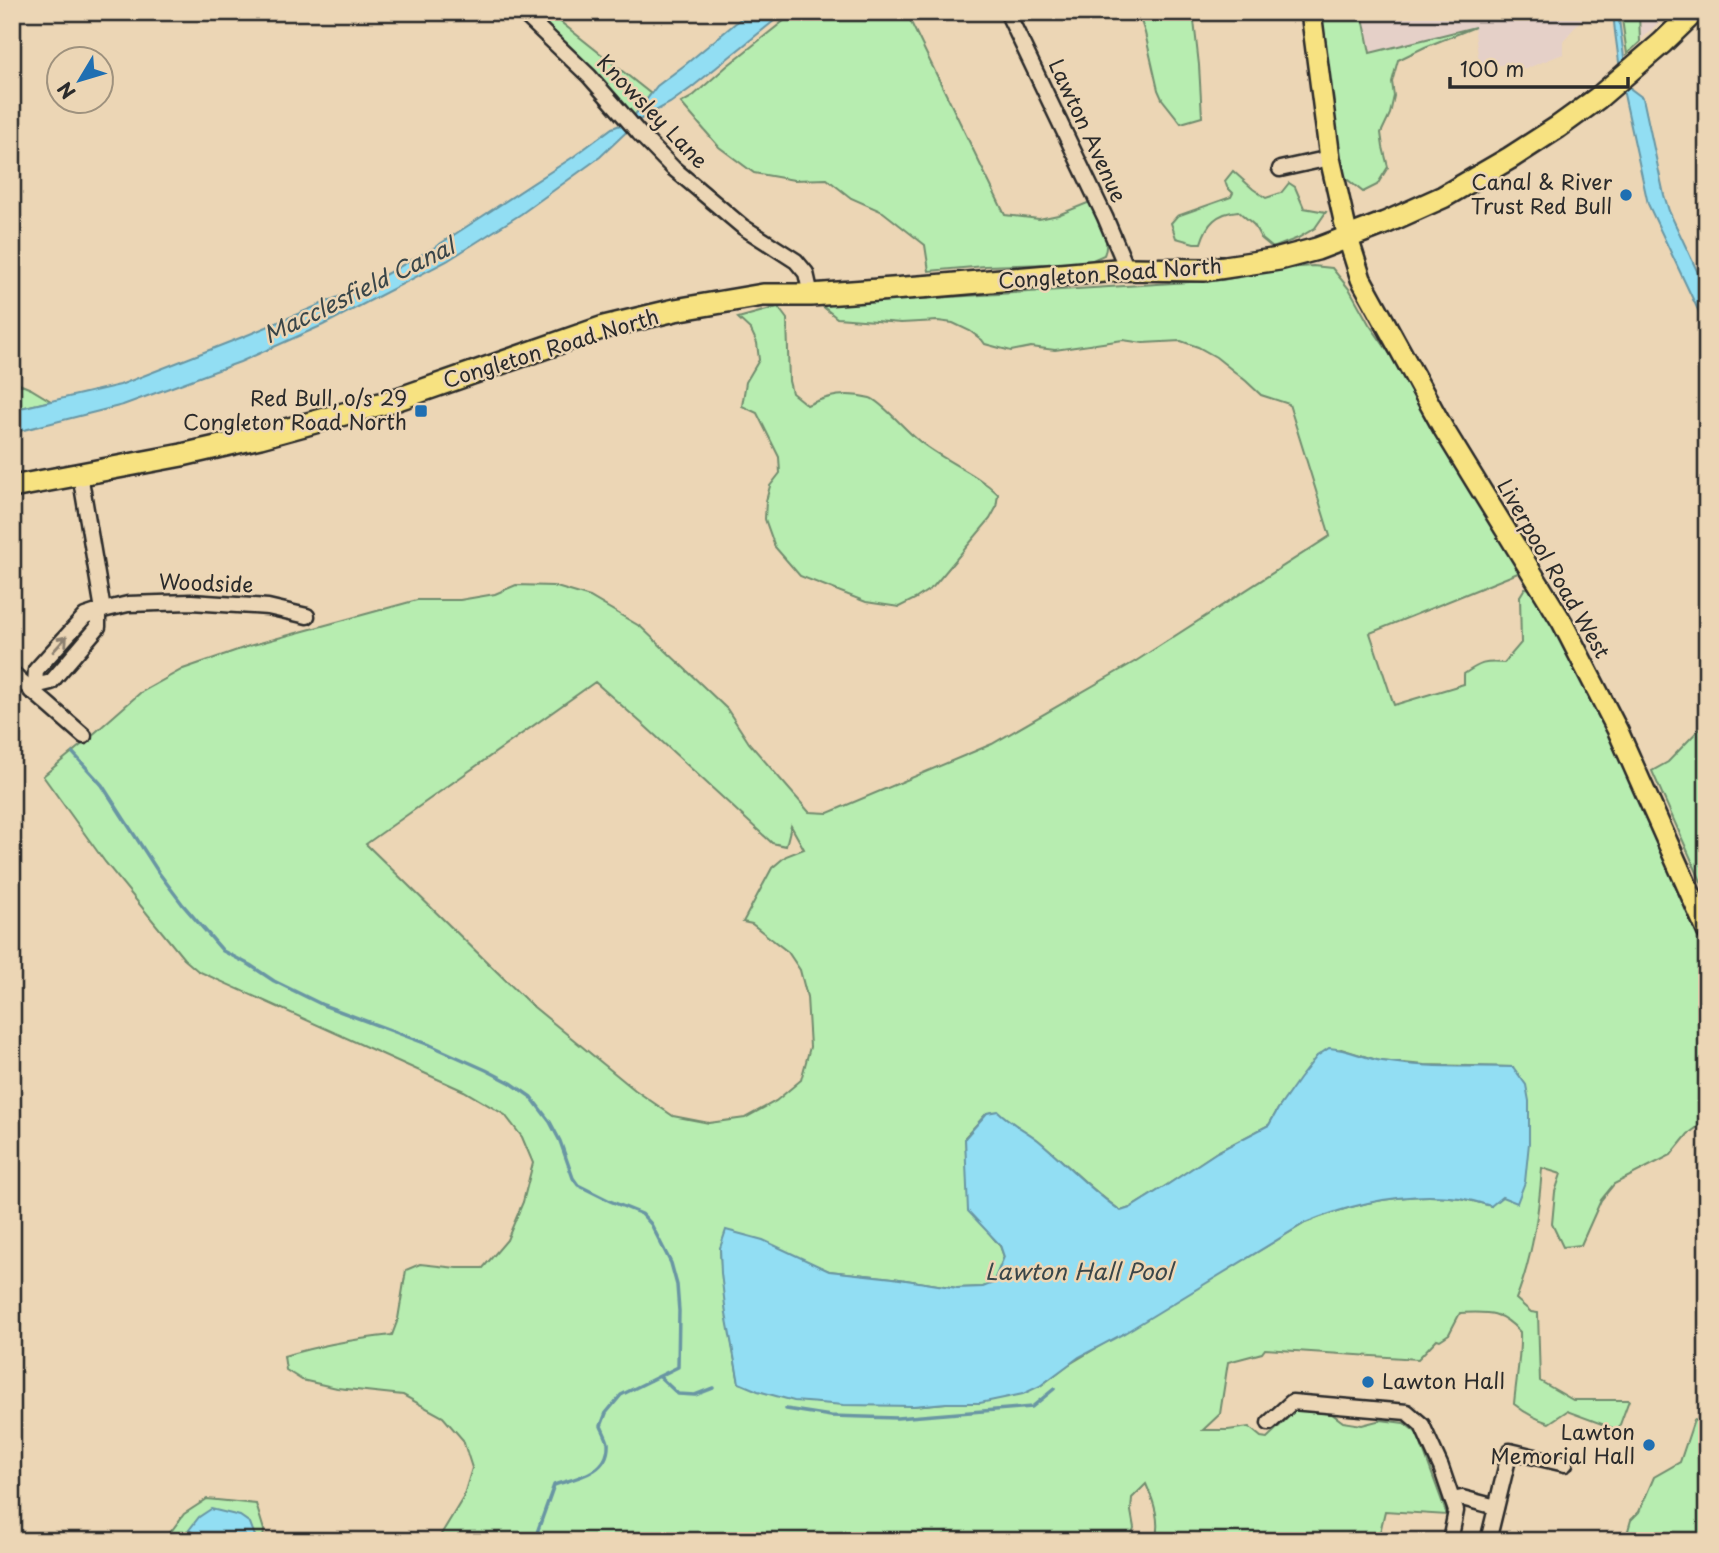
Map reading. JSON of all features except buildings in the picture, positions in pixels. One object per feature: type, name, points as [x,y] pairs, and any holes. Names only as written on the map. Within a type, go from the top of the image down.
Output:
[{"type":"highway","name":"Congleton Road North","points":[[12,487],[182,455],[260,437],[395,400],[616,324],[675,310],[763,295],[811,295],[1127,270],[1205,270],[1267,261],[1317,249],[1444,197],[1520,152],[1615,84],[1694,12]]},
{"type":"main road","name":"Liverpool Road West","points":[[1311,12],[1330,158],[1348,238],[1361,279],[1443,428],[1562,622],[1618,731],[1707,931]]},
{"type":"street","name":"Knowsley Lane","points":[[522,12],[589,76],[673,168],[743,227],[796,261],[806,273],[811,295]]},
{"type":"street","name":"Lawton Avenue","points":[[1007,12],[1105,217],[1127,270]]},
{"type":"street","points":[[1280,169],[1330,158]]},
{"type":"street","points":[[33,688],[36,670],[85,616],[101,611],[80,474]]},
{"type":"street","name":"Woodside","points":[[101,611],[128,604],[191,602],[268,607],[307,616]]},
{"type":"street","points":[[12,673],[33,688],[84,736]]},
{"type":"street","points":[[1269,1423],[1293,1402],[1407,1412],[1422,1425],[1441,1467],[1456,1511],[1450,1541]]},
{"type":"street","points":[[1488,1541],[1510,1451],[1565,1464]]},
{"type":"street","points":[[1452,1500],[1462,1498],[1496,1507]]},
{"type":"shaded area","points":[[1351,12],[1588,12],[1563,41],[1563,54],[1510,75],[1508,64],[1480,68],[1474,27],[1370,53]]},
{"type":"shaded area","points":[[1621,12],[1669,12],[1627,54]]},
{"type":"green space","points":[[531,12],[548,12],[651,94],[634,116],[578,54]]},
{"type":"green space","points":[[795,12],[906,12],[1005,215],[1039,219],[1058,215],[1090,202],[1105,235],[1104,255],[1086,263],[985,266],[929,271],[925,245],[883,212],[851,198],[827,179],[794,180],[754,173],[719,147],[681,103],[692,97]]},
{"type":"green space","points":[[1138,12],[1193,12],[1202,117],[1181,123],[1162,99]]},
{"type":"green space","points":[[1321,12],[1362,12],[1370,53],[1475,27],[1398,60],[1392,82],[1394,96],[1390,114],[1381,133],[1388,167],[1377,185],[1363,192],[1343,176]]},
{"type":"green space","points":[[1621,12],[1639,12],[1640,42],[1627,54]]},
{"type":"green space","points":[[1233,171],[1266,198],[1281,193],[1289,183],[1295,187],[1304,208],[1326,212],[1315,228],[1273,248],[1238,211],[1224,214],[1214,220],[1201,243],[1176,238],[1171,223],[1177,216],[1231,197],[1233,193],[1225,181]]},
{"type":"green space","points":[[1286,268],[1332,268],[1350,290],[1369,324],[1406,377],[1427,421],[1453,456],[1519,562],[1518,573],[1370,633],[1394,705],[1464,684],[1464,674],[1479,665],[1504,663],[1521,643],[1520,596],[1525,588],[1534,589],[1604,720],[1707,947],[1707,1120],[1688,1134],[1671,1155],[1614,1184],[1601,1200],[1581,1245],[1563,1247],[1552,1224],[1555,1192],[1561,1174],[1542,1168],[1534,1234],[1516,1299],[1531,1312],[1538,1313],[1540,1381],[1573,1400],[1629,1400],[1618,1430],[1567,1411],[1549,1423],[1518,1407],[1514,1404],[1520,1332],[1500,1316],[1478,1312],[1460,1313],[1449,1334],[1437,1339],[1418,1359],[1265,1349],[1262,1353],[1228,1362],[1220,1414],[1203,1430],[1249,1427],[1261,1437],[1267,1438],[1296,1410],[1332,1414],[1343,1422],[1362,1425],[1381,1420],[1404,1423],[1417,1433],[1447,1515],[1385,1511],[1378,1541],[1155,1541],[1157,1519],[1146,1484],[1132,1498],[1134,1528],[1129,1541],[1012,1541],[1009,1537],[995,1541],[437,1541],[463,1498],[472,1468],[463,1440],[443,1417],[403,1395],[337,1388],[302,1380],[286,1370],[284,1356],[338,1343],[392,1335],[398,1319],[406,1270],[420,1264],[483,1268],[507,1240],[523,1202],[533,1163],[522,1137],[505,1115],[464,1091],[198,971],[184,959],[105,862],[43,776],[140,693],[183,669],[249,646],[417,600],[460,600],[495,594],[516,585],[553,586],[590,597],[641,627],[727,709],[749,743],[809,812],[828,813],[992,744],[1136,661],[1330,536],[1289,404],[1261,395],[1216,357],[1198,347],[1181,341],[1143,343],[1123,340],[1055,350],[1031,347],[1011,351],[985,344],[970,331],[953,323],[901,323],[837,318],[821,305],[1222,280]],"holes":[[[595,682],[772,843],[786,846],[791,826],[804,849],[786,856],[772,868],[743,922],[752,924],[788,952],[800,970],[807,997],[810,1047],[801,1080],[776,1101],[745,1118],[709,1123],[673,1116],[635,1090],[529,1003],[366,844]],[[1341,1049],[1380,1061],[1513,1067],[1491,1206],[1459,1198],[1419,1196],[1361,1204],[1305,1223],[1068,1365],[1040,1386],[946,1403],[913,1406],[739,1383],[725,1299],[720,1248],[806,1261],[829,1271],[957,1288],[983,1287],[993,1283],[1004,1257],[1000,1246],[990,1234],[968,1181],[965,1137],[987,1113],[998,1112],[1038,1140],[1121,1211],[1130,1208],[1217,1152],[1269,1125],[1317,1056]]]},
{"type":"green space","points":[[778,307],[787,319],[789,381],[792,393],[807,405],[846,395],[875,400],[913,436],[998,494],[996,508],[990,519],[933,587],[899,607],[866,602],[800,576],[775,547],[765,519],[770,486],[780,473],[779,457],[757,413],[742,406],[746,382],[759,360],[757,343],[751,330],[738,318]]},
{"type":"green space","points":[[12,381],[31,389],[51,401],[12,410]]},
{"type":"green space","points":[[1707,721],[1707,895],[1652,771],[1668,762]]},
{"type":"green space","points":[[1694,1420],[1707,1424],[1707,1541],[1625,1541],[1631,1520],[1639,1512],[1654,1477],[1680,1462]]},
{"type":"green space","points":[[207,1499],[256,1504],[264,1530],[263,1541],[251,1541],[254,1536],[203,1540],[205,1541],[164,1541],[184,1514]]},
{"type":"water","name":"Macclesfield Canal","points":[[749,12],[785,12],[691,88],[639,120],[600,157],[521,214],[447,261],[323,325],[240,362],[123,405],[12,433],[12,410],[120,385],[355,290],[432,249],[634,116],[657,86]]},
{"type":"water","points":[[1613,12],[1618,12],[1627,80],[1631,89],[1643,98],[1669,211],[1707,292],[1707,329],[1648,204],[1622,85]]},
{"type":"water","name":"Lawton Hall Pool","points":[[1329,1048],[1398,1063],[1513,1067],[1526,1085],[1529,1101],[1525,1182],[1517,1203],[1502,1197],[1491,1206],[1460,1198],[1420,1196],[1361,1204],[1305,1223],[1123,1334],[1079,1357],[1040,1386],[1023,1394],[980,1403],[844,1405],[794,1401],[739,1383],[721,1273],[720,1248],[726,1230],[763,1240],[829,1271],[957,1288],[983,1287],[993,1283],[1004,1257],[1000,1245],[968,1211],[965,1138],[987,1113],[998,1111],[1038,1140],[1099,1195],[1121,1211],[1130,1208],[1217,1152],[1269,1125],[1299,1079],[1317,1056]]},
{"type":"water","points":[[211,1509],[240,1516],[250,1523],[255,1536],[251,1541],[205,1541],[189,1530],[199,1517]]},
{"type":"waterway","points":[[73,753],[102,785],[183,905],[223,951],[274,981],[323,1005],[430,1045],[511,1083],[531,1097],[550,1122],[578,1185],[642,1214],[651,1224],[671,1263],[677,1285],[678,1367],[621,1395],[606,1413],[601,1426],[608,1443],[604,1461],[590,1473],[554,1485],[534,1541]]},
{"type":"waterway","points":[[660,1377],[678,1394],[695,1395],[713,1388]]},
{"type":"waterway","points":[[786,1409],[831,1416],[897,1418],[1032,1407],[1054,1389]]},
{"type":"place","name":"Canal & River Trust Red Bull","points":[[1626,195]]},
{"type":"place","name":"Red Bull, o/s 29 Congleton Road North","points":[[421,411]]},
{"type":"place","name":"Lawton Hall","points":[[1368,1382]]},
{"type":"place","name":"Lawton Memorial Hall","points":[[1649,1445]]}]
